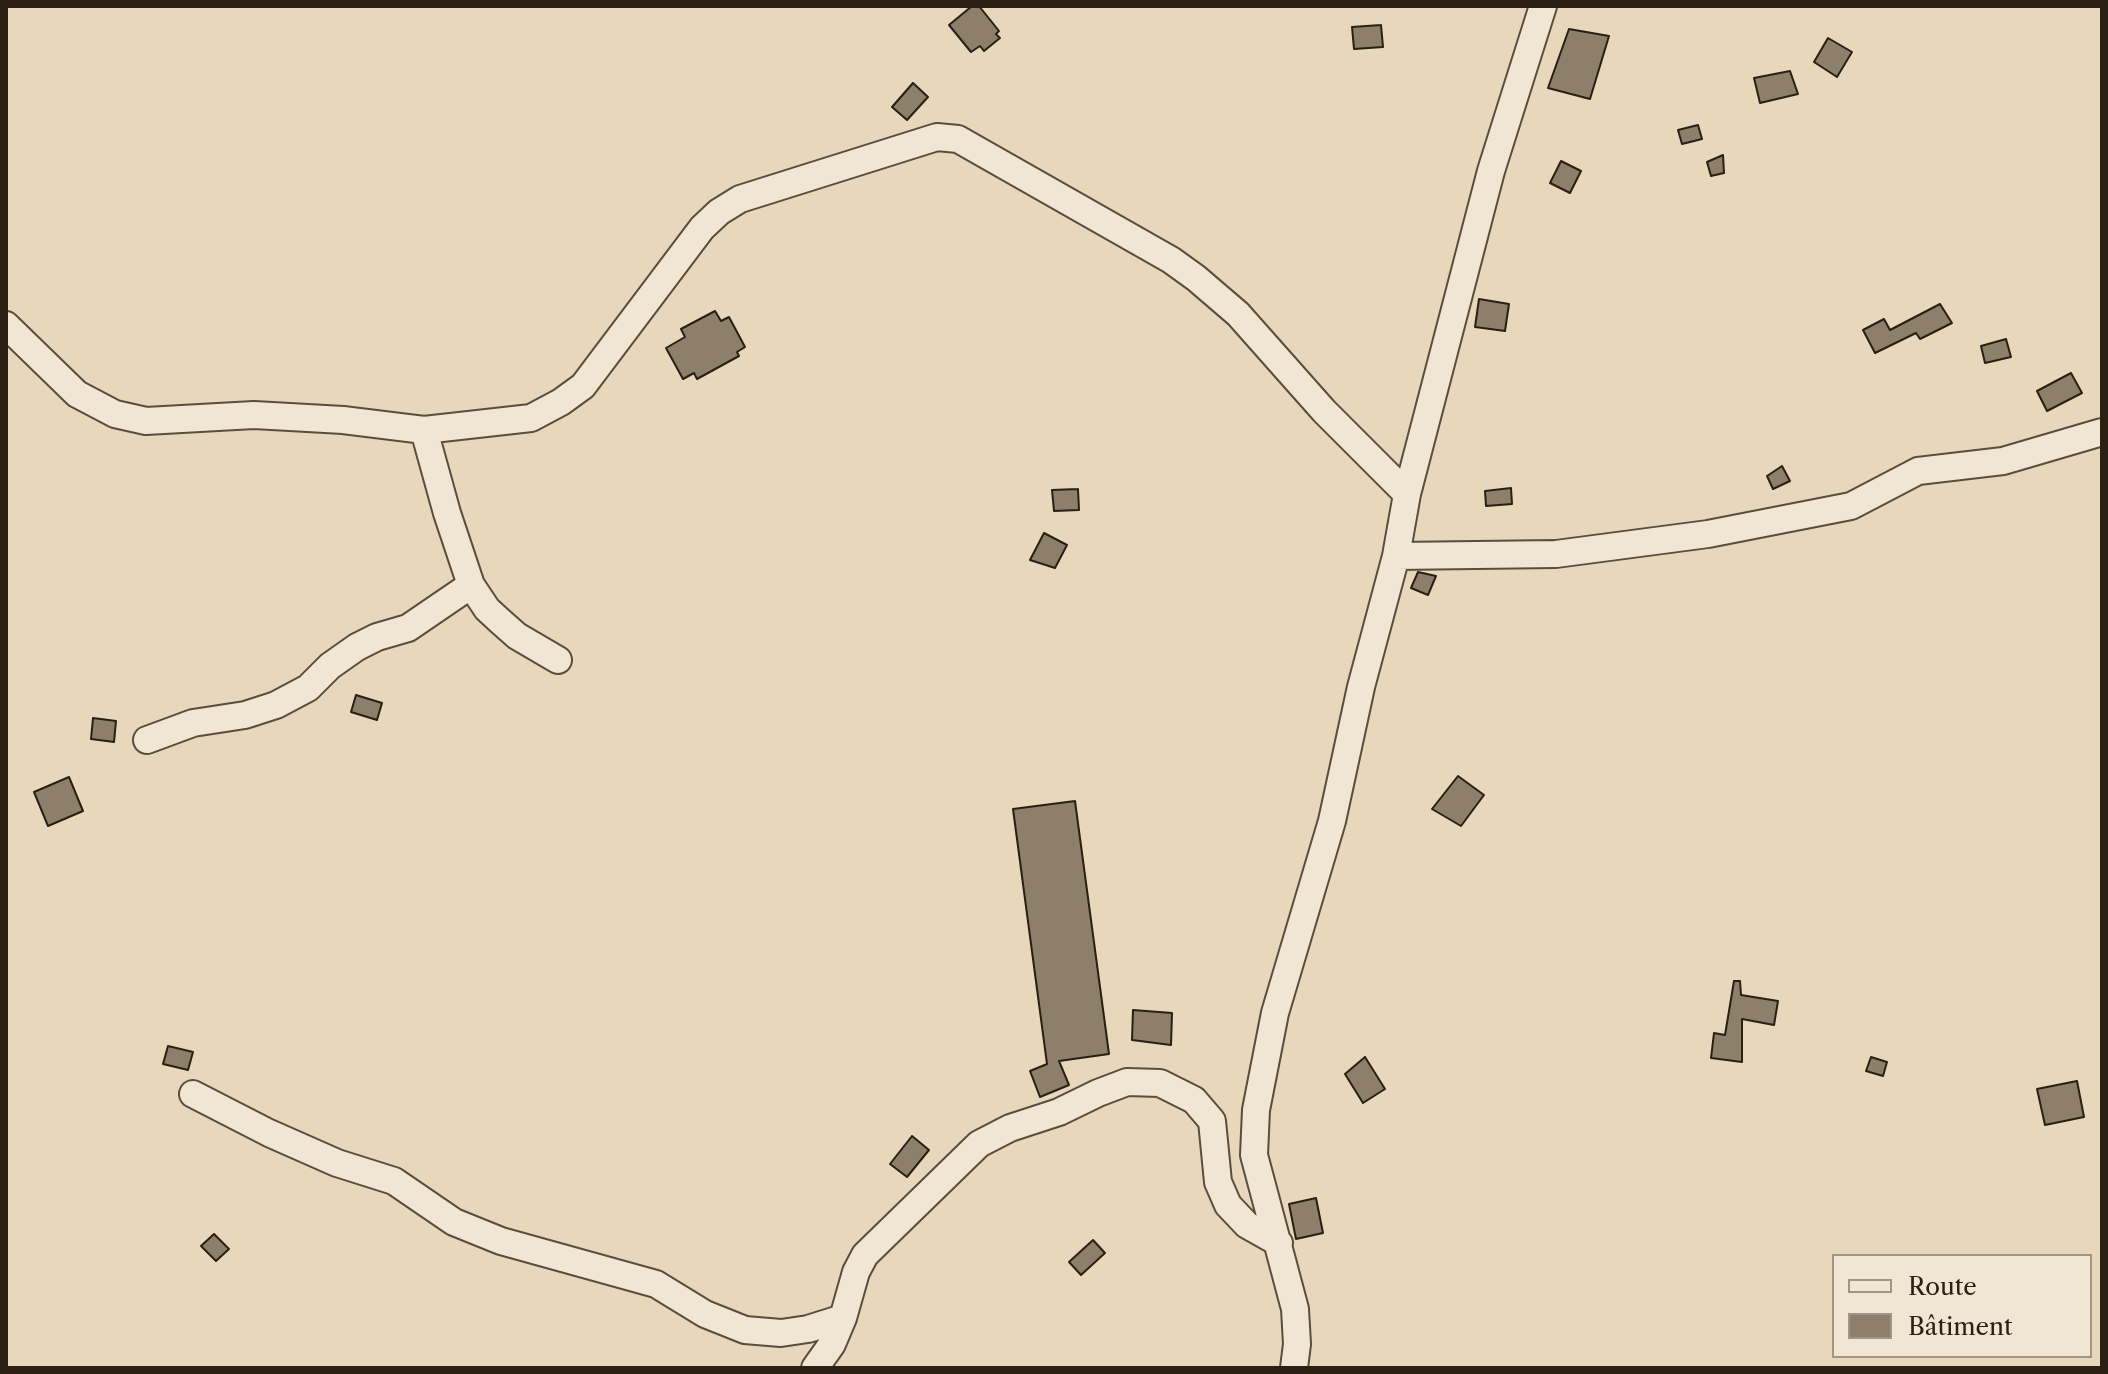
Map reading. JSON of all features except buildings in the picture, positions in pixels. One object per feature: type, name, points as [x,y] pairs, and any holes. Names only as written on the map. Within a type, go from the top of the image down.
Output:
[{"type":"street","points":[[1294,1368],[1297,1344],[1295,1309],[1254,1155],[1256,1110],[1275,1013],[1332,821],[1361,687],[1396,556],[1407,494],[1491,171],[1543,6]]},
{"type":"street","points":[[6,325],[77,394],[115,414],[146,421],[254,415],[343,420],[424,430],[531,418],[583,386],[702,228],[719,212],[740,199],[937,137],[958,139],[1171,260],[1196,278],[1238,314],[1324,411],[1407,494]]},
{"type":"street","points":[[424,430],[471,585],[487,609],[517,636],[558,660]]},
{"type":"street","points":[[1396,556],[1556,554],[1708,534],[1851,506],[1918,471],[2003,461],[2102,432]]},
{"type":"street","points":[[147,740],[193,723],[245,715],[276,705],[308,688],[330,666],[357,647],[408,628],[471,585]]},
{"type":"street","points":[[815,1368],[832,1344],[856,1272],[865,1255],[979,1144],[1010,1128],[1059,1112],[1127,1082],[1160,1083],[1194,1100],[1212,1121],[1218,1182],[1228,1205],[1247,1225],[1279,1243]]},
{"type":"street","points":[[193,1094],[337,1163],[394,1181],[454,1222],[501,1241],[656,1284],[705,1314],[745,1330],[781,1333],[808,1329],[843,1318]]}]
